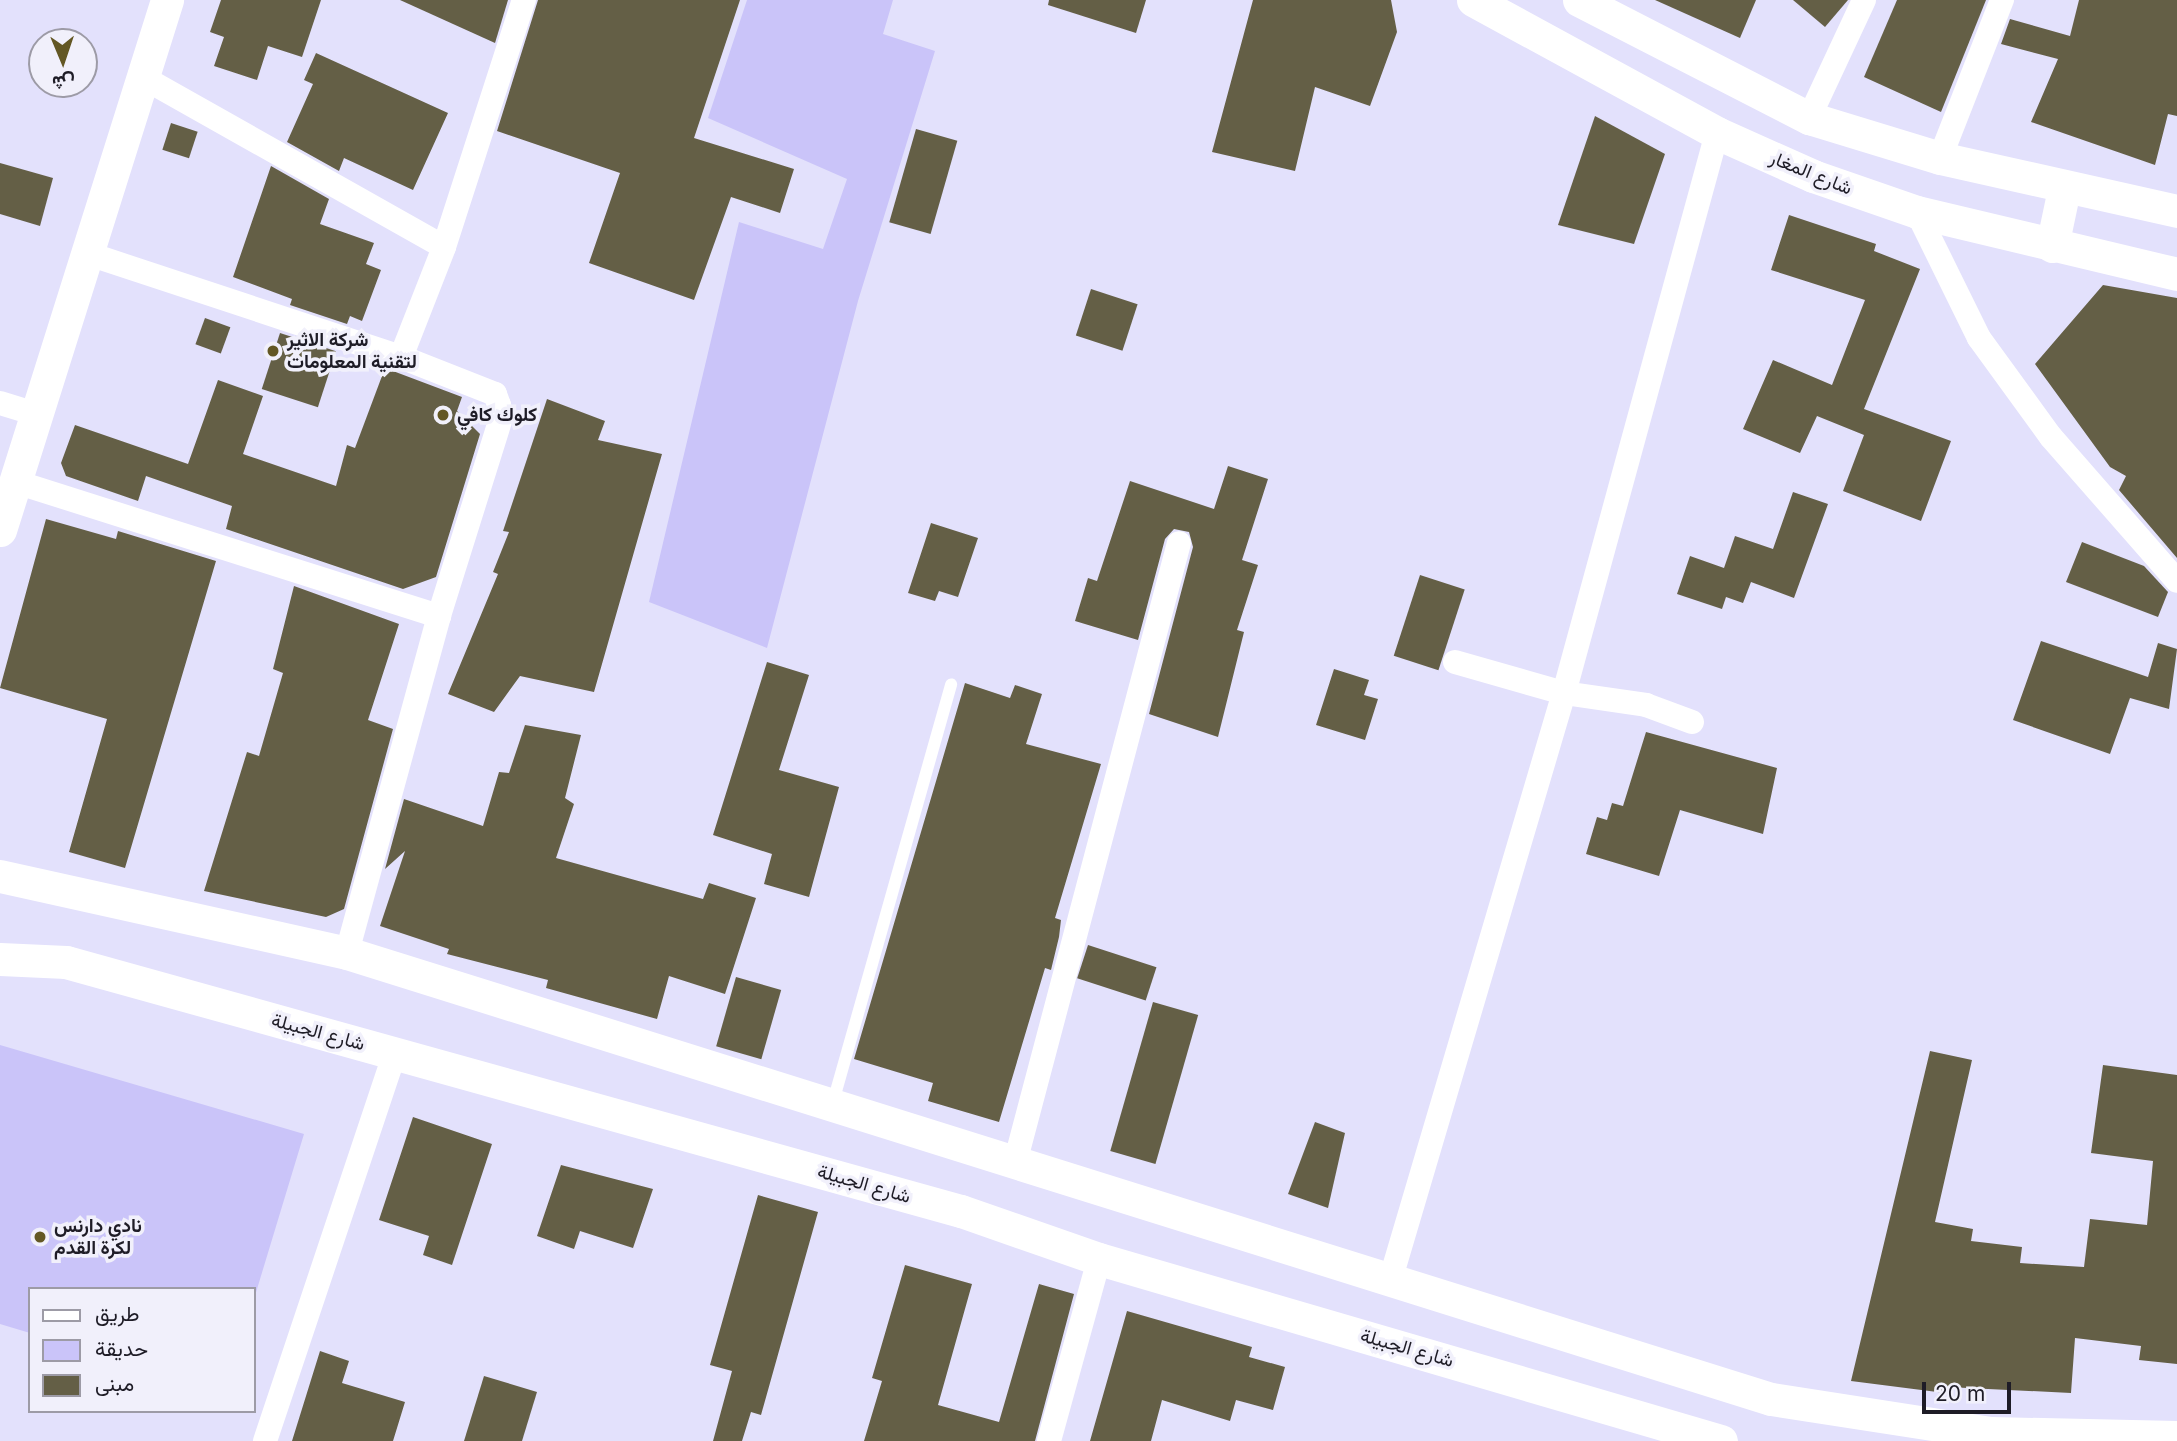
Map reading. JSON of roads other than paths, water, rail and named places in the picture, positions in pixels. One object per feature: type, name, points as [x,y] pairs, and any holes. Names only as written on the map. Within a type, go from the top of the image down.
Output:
[{"type":"street","points":[[0,530],[167,0]]},
{"type":"street","points":[[401,357],[444,247],[524,0]]},
{"type":"street","name":"شارع المغار","points":[[1473,0],[1717,133],[1917,212],[2177,274]]},
{"type":"street","points":[[1579,0],[1809,118],[1940,158],[2064,189],[2177,211]]},
{"type":"street","points":[[1809,118],[1864,0]]},
{"type":"street","points":[[1940,158],[2002,0]]},
{"type":"street","points":[[144,78],[444,247]]},
{"type":"street","points":[[1390,1281],[1564,693],[1717,133]]},
{"type":"street","points":[[2052,246],[2064,189]]},
{"type":"street","points":[[1917,212],[1979,338],[2051,437],[2177,581]]},
{"type":"street","points":[[86,253],[401,357],[495,394],[501,418],[439,616],[347,953]]},
{"type":"street","points":[[0,403],[36,414]]},
{"type":"street","points":[[16,482],[439,616]]},
{"type":"street","points":[[1016,1159],[1179,543]]},
{"type":"street","points":[[1455,662],[1564,693],[1646,705],[1692,722]]},
{"type":"street","points":[[0,876],[347,953],[1016,1159],[1699,1380],[1844,1413],[1990,1433],[2177,1437]]},
{"type":"street","name":"شارع الجبيلة","points":[[0,959],[66,962],[961,1211],[1099,1259],[1721,1441]]},
{"type":"street","points":[[265,1441],[395,1054]]},
{"type":"street","points":[[1049,1441],[1099,1259]]},
{"type":"lane","points":[[832,1102],[951,684]]},
{"type":"place","name":"شركة الاثير لتقنية المعلومات","points":[[273,351]]},
{"type":"place","name":"كلوك كافي","points":[[443,415]]},
{"type":"place","name":"نادي دارنس لكرة القدم","points":[[40,1237]]}]
